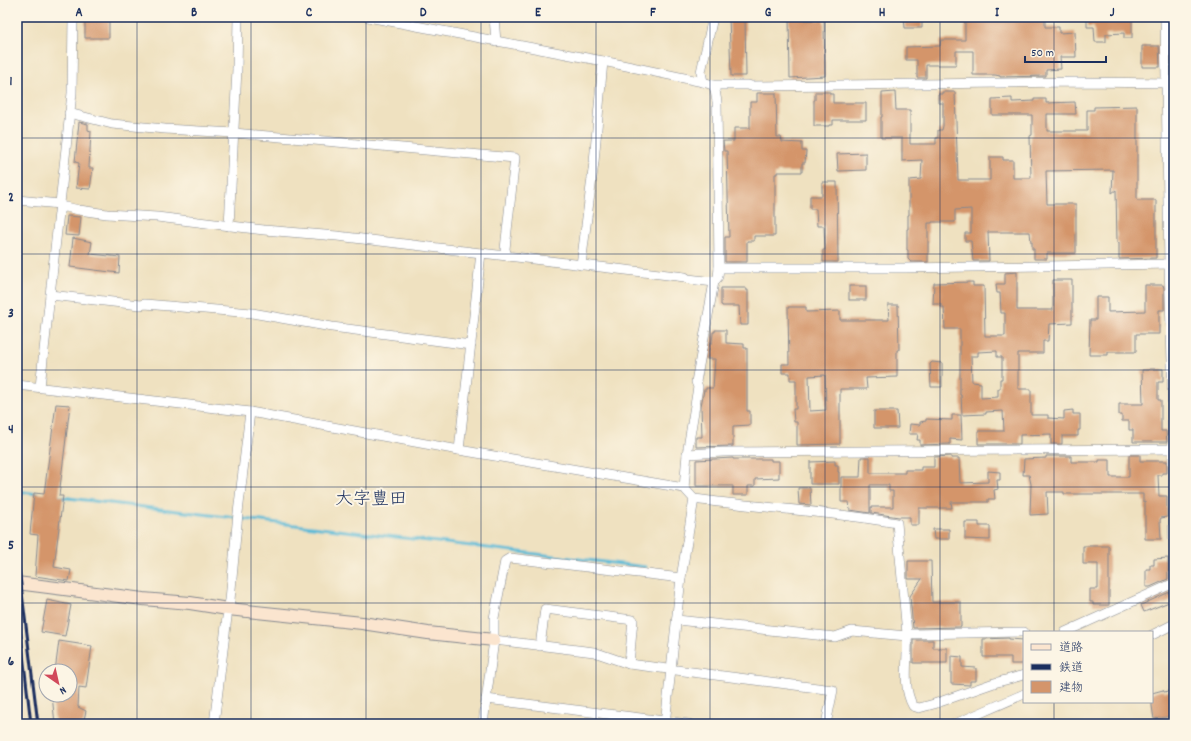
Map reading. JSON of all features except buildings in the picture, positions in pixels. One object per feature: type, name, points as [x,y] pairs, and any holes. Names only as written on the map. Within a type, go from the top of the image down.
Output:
[{"type":"street","points":[[40,387],[72,93],[73,17]]},
{"type":"street","points":[[229,226],[238,17]]},
{"type":"street","points":[[368,17],[603,61],[713,85],[748,84],[752,86],[1078,82],[1170,83]]},
{"type":"street","points":[[494,17],[496,42]]},
{"type":"street","points":[[703,82],[701,72],[713,17]]},
{"type":"street","points":[[1067,631],[1174,583],[1170,83],[1165,17]]},
{"type":"street","points":[[581,265],[594,162],[603,61]]},
{"type":"street","points":[[684,488],[687,454],[698,388],[696,382],[714,282],[718,277],[719,268],[718,109],[717,95],[713,85]]},
{"type":"street","points":[[70,113],[112,124],[234,133],[515,158],[505,249],[507,256]]},
{"type":"street","points":[[17,200],[107,214],[157,217],[229,226],[337,236],[685,277],[714,282]]},
{"type":"street","points":[[459,450],[481,253]]},
{"type":"street","points":[[719,268],[898,268],[1171,264]]},
{"type":"street","points":[[50,295],[140,305],[145,304],[252,313],[332,326],[471,345]]},
{"type":"street","points":[[17,385],[250,412],[459,450],[684,488],[694,499],[740,506],[870,518],[897,523],[907,636],[907,690],[909,700],[913,706],[919,708],[934,704],[994,683],[1023,675]]},
{"type":"street","points":[[214,724],[230,600],[250,412]]},
{"type":"street","points":[[687,454],[723,452],[1173,449]]},
{"type":"street","points":[[665,723],[681,578],[694,499]]},
{"type":"street","points":[[483,724],[494,640],[494,618],[505,561],[510,558],[681,578]]},
{"type":"street","points":[[17,583],[143,599],[190,603],[228,609],[362,623],[428,633],[594,652],[629,664],[833,690],[826,724]]},
{"type":"street","points":[[540,646],[545,609],[633,620],[629,664]]},
{"type":"street","points":[[677,620],[835,637],[852,631],[907,636],[911,634],[1023,632]]},
{"type":"street","points":[[1153,634],[1174,624]]},
{"type":"street","points":[[955,724],[1023,694]]},
{"type":"street","points":[[486,699],[665,723],[688,724]]},
{"type":"waterway","points":[[17,491],[37,494]]},
{"type":"waterway","points":[[60,497],[646,567]]},
{"type":"railway","points":[[17,36],[20,17]]},
{"type":"railway","points":[[17,552],[38,724]]},
{"type":"railway","points":[[17,602],[31,724]]},
{"type":"district","name":"大字豊田","points":[[371,500]]}]
